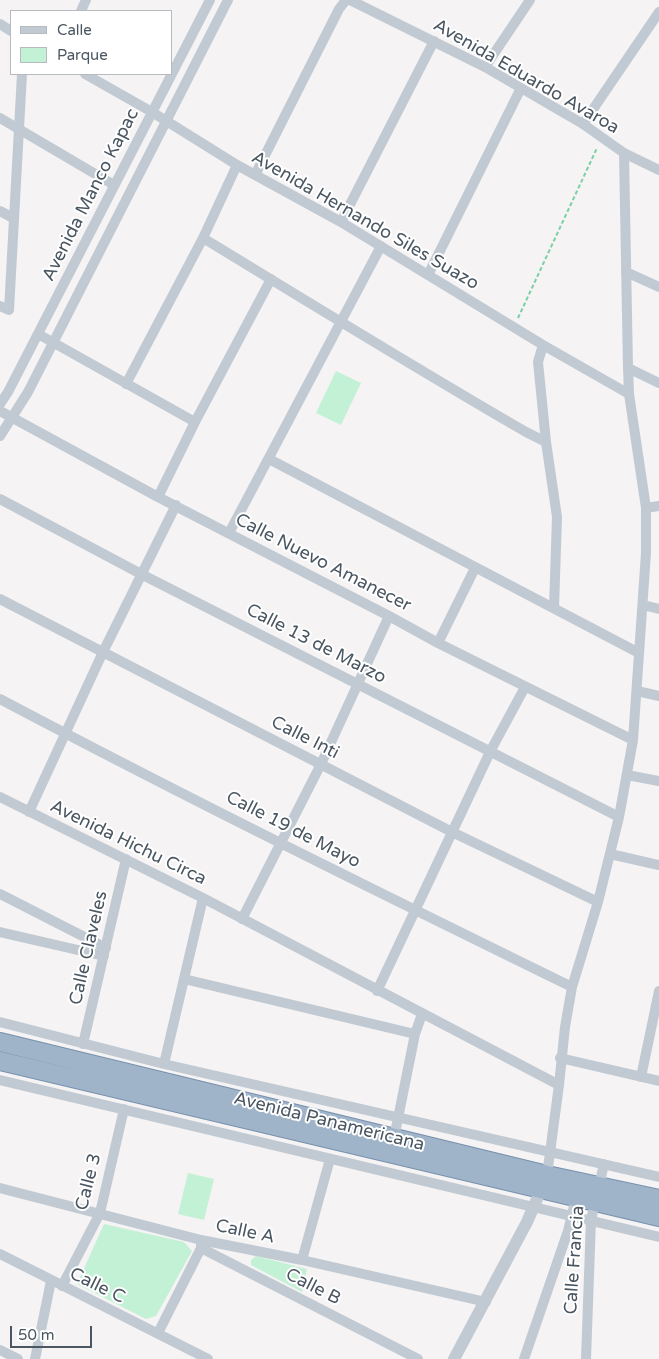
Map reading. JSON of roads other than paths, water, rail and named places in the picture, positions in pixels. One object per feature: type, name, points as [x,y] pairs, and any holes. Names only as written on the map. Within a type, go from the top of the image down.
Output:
[{"type":"highway","name":"Avenida Panamericana","points":[[0,1042],[394,1138],[544,1182],[576,1198],[597,1194],[659,1199]]},
{"type":"highway","name":"Avenida Panamericana","points":[[0,1061],[597,1194],[659,1217]]},
{"type":"street","name":"Avenida Manco Kapac","points":[[172,73],[210,0]]},
{"type":"street","points":[[0,436],[13,418],[53,342],[228,0]]},
{"type":"street","points":[[255,175],[339,9],[346,0]]},
{"type":"street","name":"Avenida Eduardo Avaroa","points":[[350,0],[485,67],[583,124],[624,153],[659,170]]},
{"type":"street","points":[[485,67],[530,0]]},
{"type":"street","points":[[583,124],[659,12]]},
{"type":"street","points":[[341,222],[434,41]]},
{"type":"street","points":[[0,306],[9,310],[22,75]]},
{"type":"street","name":"Avenida Hernando Siles Suazo","points":[[87,75],[152,112],[237,165],[341,222],[514,328],[630,394]]},
{"type":"street","name":"Avenida Manco Kapac","points":[[0,404],[8,392],[171,75]]},
{"type":"street","points":[[428,275],[521,88]]},
{"type":"street","points":[[0,118],[114,185]]},
{"type":"street","points":[[454,1359],[486,1302],[534,1208],[544,1182],[551,1152],[559,1085],[560,1058],[572,987],[598,902],[610,854],[619,817],[633,740],[646,553],[646,508],[628,368],[624,153]]},
{"type":"street","points":[[126,384],[203,238],[237,165]]},
{"type":"street","points":[[0,211],[13,218]]},
{"type":"street","points":[[203,238],[390,352],[546,442]]},
{"type":"street","points":[[229,533],[380,246]]},
{"type":"street","points":[[626,272],[659,287]]},
{"type":"street","points":[[158,497],[195,422],[271,279]]},
{"type":"street","points":[[38,334],[195,422]]},
{"type":"street","points":[[543,345],[538,362],[546,442],[557,517],[554,608]]},
{"type":"street","points":[[628,368],[659,383]]},
{"type":"street","name":"Calle Nuevo Amanecer","points":[[0,411],[158,497],[438,643],[633,740]]},
{"type":"street","points":[[269,459],[639,653]]},
{"type":"street","name":"Calle 13 de Marzo","points":[[0,499],[141,574],[491,750],[619,817]]},
{"type":"street","points":[[29,812],[102,652],[176,505]]},
{"type":"street","points":[[646,508],[659,506]]},
{"type":"street","points":[[438,643],[476,568]]},
{"type":"street","name":"Calle Inti","points":[[0,599],[452,832],[598,902]]},
{"type":"street","points":[[642,604],[659,608]]},
{"type":"street","points":[[242,919],[320,764],[389,616]]},
{"type":"street","points":[[377,991],[491,750],[525,687]]},
{"type":"street","points":[[637,691],[659,696]]},
{"type":"street","name":"Calle 19 de Mayo","points":[[0,699],[414,910],[572,987]]},
{"type":"street","points":[[627,775],[659,781]]},
{"type":"street","name":"Avenida Hichu Circa","points":[[0,798],[203,898],[559,1085]]},
{"type":"street","points":[[610,854],[659,865]]},
{"type":"street","name":"Calle Claveles","points":[[83,1044],[126,859]]},
{"type":"street","points":[[0,894],[105,952]]},
{"type":"street","points":[[164,1064],[203,898]]},
{"type":"street","points":[[0,932],[105,952]]},
{"type":"street","points":[[184,979],[415,1034]]},
{"type":"street","points":[[642,1077],[659,991]]},
{"type":"street","points":[[394,1138],[415,1034],[422,1014]]},
{"type":"street","name":"Avenida Panamericana","points":[[0,1022],[164,1064],[659,1177]]},
{"type":"street","points":[[560,1058],[659,1081]]},
{"type":"street","points":[[0,1080],[659,1237]]},
{"type":"street","name":"Calle 3","points":[[62,1286],[100,1213],[124,1109]]},
{"type":"street","points":[[302,1260],[330,1159]]},
{"type":"street","name":"Calle Francia","points":[[586,1359],[591,1220],[604,1164]]},
{"type":"street","name":"Calle A","points":[[0,1188],[100,1213],[201,1244],[302,1260],[486,1302]]},
{"type":"street","points":[[524,1359],[568,1231],[576,1198]]},
{"type":"street","points":[[158,1333],[201,1244]]},
{"type":"street","name":"Calle B","points":[[201,1244],[418,1359]]},
{"type":"street","name":"Calle C","points":[[0,1254],[208,1359]]},
{"type":"street","points":[[35,1359],[51,1281]]},
{"type":"street","points":[[0,1350],[18,1359]]}]
